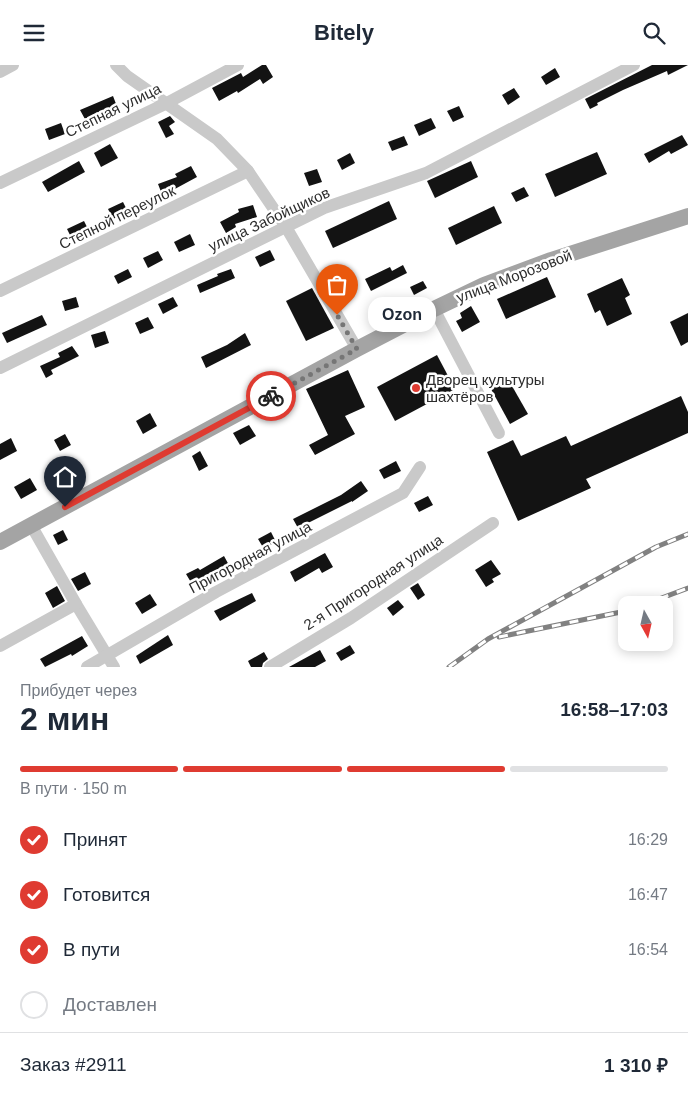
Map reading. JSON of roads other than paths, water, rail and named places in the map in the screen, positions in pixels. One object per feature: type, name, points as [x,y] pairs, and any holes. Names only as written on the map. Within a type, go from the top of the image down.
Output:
[{"type":"main road","name":"улица Морозовой","points":[[0,542],[357,349],[484,285],[550,259],[688,216]]},
{"type":"street","points":[[0,72],[13,65]]},
{"type":"street","points":[[116,65],[127,76],[165,104],[217,139],[248,171],[286,227],[357,349]]},
{"type":"street","name":"Степная улица","points":[[0,183],[165,104],[238,65]]},
{"type":"street","name":"улица Забойщиков","points":[[0,368],[324,208],[426,173],[634,65]]},
{"type":"street","name":"Степной переулок","points":[[0,291],[248,171]]},
{"type":"street","points":[[434,309],[499,433]]},
{"type":"street","name":"Пригородная улица","points":[[87,667],[110,662],[216,592],[402,493],[420,467]]},
{"type":"street","name":"2-я Пригородная улица","points":[[270,667],[350,618],[493,523]]},
{"type":"street","points":[[31,525],[110,662]]},
{"type":"street","points":[[0,646],[76,604]]},
{"type":"railway","points":[[449,667],[488,639],[656,547],[688,534]]},
{"type":"railway","points":[[667,596],[688,588]]},
{"type":"railway","points":[[499,637],[618,613]]},
{"type":"place","name":"Ozon","points":[[337,315]]},
{"type":"place","name":"Дворец культуры шахтёров","points":[[416,388]]}]
